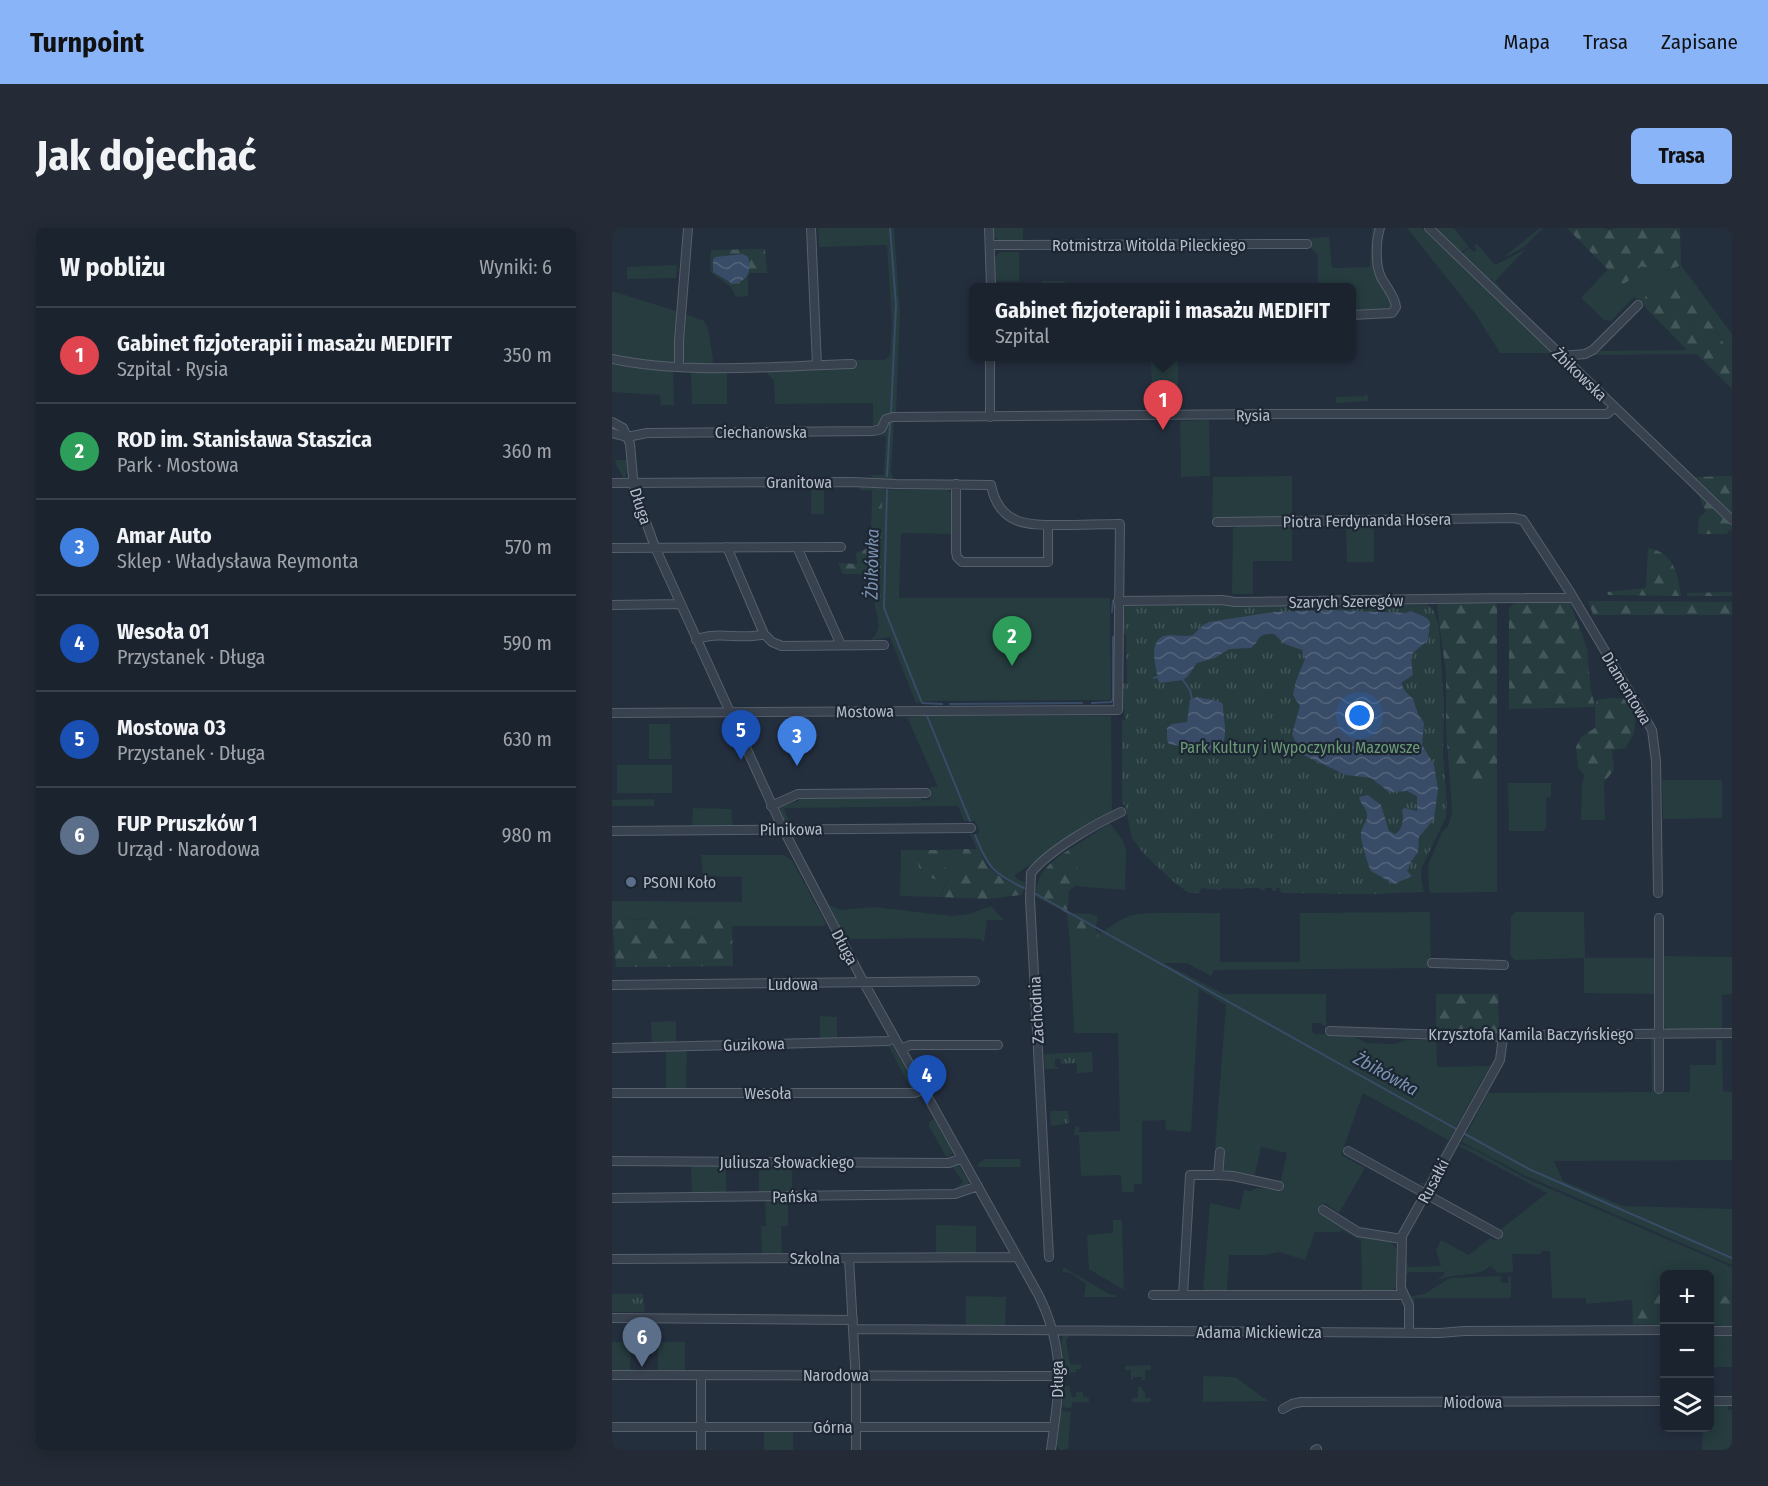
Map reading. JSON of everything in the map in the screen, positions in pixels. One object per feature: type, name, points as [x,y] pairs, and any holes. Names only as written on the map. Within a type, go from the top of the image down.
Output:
[{"type":"street","points":[[679,367],[688,228]]},
{"type":"street","points":[[811,228],[817,365]]},
{"type":"street","points":[[989,228],[991,283]]},
{"type":"street","points":[[1356,315],[1386,314],[1394,311],[1396,304],[1378,270],[1380,228]]},
{"type":"street","name":"Żbikowska","points":[[1429,228],[1732,520]]},
{"type":"street","name":"Rotmistrza Witolda Pileckiego","points":[[991,245],[1307,244]]},
{"type":"street","points":[[1561,356],[1585,354],[1593,350],[1638,304]]},
{"type":"street","points":[[1576,369],[1585,354]]},
{"type":"street","points":[[612,358],[642,365],[679,367],[852,364]]},
{"type":"street","points":[[990,361],[990,417]]},
{"type":"street","name":"Rysia","points":[[889,418],[1268,414],[1604,414],[1615,407]]},
{"type":"street","name":"Ciechanowska","points":[[612,433],[627,437],[647,433],[873,431],[879,430],[885,419],[889,418]]},
{"type":"street","points":[[612,422],[623,428],[627,437]]},
{"type":"street","name":"Długa","points":[[627,437],[632,452],[633,482],[656,547],[771,806],[864,983],[1043,1305],[1053,1330],[1060,1376],[1051,1450]]},
{"type":"street","name":"Granitowa","points":[[612,483],[986,484],[991,485],[996,503],[1011,518],[1026,524],[1048,525]]},
{"type":"street","points":[[956,484],[956,552],[962,562],[1048,562],[1048,525],[1120,524],[1118,601]]},
{"type":"street","name":"Piotra Ferdynanda Hosera","points":[[1217,522],[1518,518]]},
{"type":"street","name":"Diamentowa","points":[[1518,518],[1525,522],[1652,730],[1656,760],[1658,893]]},
{"type":"street","points":[[727,547],[765,634],[772,642],[779,645],[884,645]]},
{"type":"street","points":[[797,547],[841,645]]},
{"type":"street","points":[[612,548],[841,548]]},
{"type":"street","name":"Szarych Szeregów","points":[[1118,601],[1573,598]]},
{"type":"street","name":"Mostowa","points":[[612,713],[1118,710],[1118,601]]},
{"type":"street","points":[[612,605],[680,604]]},
{"type":"street","points":[[696,640],[708,636],[765,634]]},
{"type":"street","points":[[771,806],[798,794],[926,793]]},
{"type":"street","name":"Zachodnia","points":[[1049,1257],[1030,899],[1031,873],[1047,857],[1104,820],[1121,812]]},
{"type":"street","name":"Pilnikowa","points":[[612,831],[971,828]]},
{"type":"street","points":[[1659,918],[1659,1089]]},
{"type":"street","points":[[1432,963],[1503,965]]},
{"type":"street","name":"Ludowa","points":[[612,985],[975,981]]},
{"type":"street","name":"Krzysztofa Kamila Baczyńskiego","points":[[1330,1031],[1503,1037],[1732,1033]]},
{"type":"street","name":"Rusałki","points":[[1409,1333],[1409,1305],[1401,1288],[1401,1239],[1500,1060],[1503,1037]]},
{"type":"street","name":"Guzikowa","points":[[612,1048],[888,1041],[895,1038]]},
{"type":"street","points":[[900,1049],[910,1045],[998,1044]]},
{"type":"street","name":"Wesoła","points":[[612,1093],[914,1093],[923,1090]]},
{"type":"street","points":[[1348,1151],[1498,1234]]},
{"type":"street","points":[[1216,1175],[1220,1152]]},
{"type":"street","name":"Juliusza Słowackiego","points":[[612,1161],[950,1163],[962,1158]]},
{"type":"street","points":[[1183,1295],[1190,1175],[1233,1176],[1279,1186]]},
{"type":"street","name":"Pańska","points":[[612,1198],[955,1194],[978,1186]]},
{"type":"street","points":[[1323,1210],[1358,1232],[1401,1239]]},
{"type":"street","name":"Szkolna","points":[[612,1259],[1017,1257]]},
{"type":"street","points":[[849,1258],[856,1450]]},
{"type":"street","points":[[1153,1295],[1403,1295]]},
{"type":"street","points":[[612,1318],[853,1320]]},
{"type":"street","name":"Adama Mickiewicza","points":[[853,1329],[1409,1333],[1660,1330]]},
{"type":"street","points":[[1714,1331],[1732,1331]]},
{"type":"street","name":"Narodowa","points":[[612,1374],[1060,1376]]},
{"type":"street","points":[[701,1375],[701,1450]]},
{"type":"street","name":"Miodowa","points":[[1283,1409],[1301,1402],[1660,1401]]},
{"type":"street","points":[[1714,1401],[1732,1401]]},
{"type":"street","name":"Górna","points":[[612,1427],[1054,1426]]},
{"type":"green space","points":[[818,228],[894,228],[900,313],[896,414],[885,416],[879,425],[873,425],[873,403],[775,404],[774,381],[766,372],[767,369],[855,366],[856,360],[884,360],[890,356],[892,325],[887,245],[819,247]]},
{"type":"green space","points":[[993,228],[1023,228],[1023,240],[998,240],[993,235]]},
{"type":"green space","points":[[1372,228],[1378,228],[1376,272],[1393,304],[1389,311],[1356,313],[1356,283],[1318,283],[1318,255],[1311,248],[1310,238],[1329,237],[1332,267],[1370,267]]},
{"type":"green space","points":[[1407,228],[1422,228],[1552,353],[1500,353],[1477,316]]},
{"type":"green space","points":[[1433,228],[1454,228],[1469,247],[1460,253]]},
{"type":"green space","points":[[1543,228],[1524,247],[1505,256]]},
{"type":"green space","points":[[1567,228],[1609,230],[1616,228],[1680,228],[1681,265],[1662,270],[1640,267],[1637,274],[1623,285]]},
{"type":"green space","points":[[1477,244],[1495,265],[1526,249],[1495,281],[1505,294],[1490,283],[1492,278],[1488,281],[1461,255],[1469,248],[1474,252],[1477,250],[1474,246]]},
{"type":"green space","points":[[765,249],[767,273],[750,273],[748,296],[736,297],[731,287],[710,272],[711,250]]},
{"type":"green space","points":[[1000,252],[1019,252],[1019,281],[995,281],[995,257]]},
{"type":"green space","points":[[677,265],[676,278],[627,279],[627,267]]},
{"type":"green space","points":[[1681,265],[1732,334],[1732,356],[1682,281],[1667,278],[1662,292],[1645,297],[1643,305],[1634,297],[1611,321],[1604,320],[1581,298],[1608,269],[1623,285],[1637,274],[1640,267],[1662,270]]},
{"type":"green space","points":[[1671,276],[1682,281],[1732,356],[1732,389],[1697,354],[1691,354],[1643,305],[1645,297],[1650,293],[1662,292],[1667,278]]},
{"type":"green space","points":[[1042,281],[1065,281],[1065,283],[1042,283]]},
{"type":"green space","points":[[612,291],[676,311],[677,356],[673,363],[626,359],[612,355]]},
{"type":"green space","points":[[683,313],[704,321],[708,328],[712,364],[691,364],[682,361]]},
{"type":"green space","points":[[1685,348],[1691,354],[1591,355],[1599,351],[1685,350]]},
{"type":"green space","points":[[612,361],[673,369],[674,405],[661,405],[660,395],[612,392]]},
{"type":"green space","points":[[1150,361],[1178,361],[1178,409],[1158,409],[1154,405]]},
{"type":"green space","points":[[691,373],[727,373],[727,404],[692,404]]},
{"type":"green space","points":[[1365,392],[1368,401],[1336,403],[1336,397],[1365,396]]},
{"type":"green space","points":[[1209,420],[1210,476],[1181,477],[1180,421]]},
{"type":"green space","points":[[894,422],[891,472],[894,481],[874,479],[869,475],[884,475],[886,436],[863,436],[885,434],[886,423]]},
{"type":"green space","points":[[617,460],[627,460],[625,479],[618,480],[623,477],[615,463]]},
{"type":"green space","points":[[1292,476],[1292,519],[1212,520],[1213,477]]},
{"type":"green space","points":[[1732,476],[1732,513],[1695,477]]},
{"type":"green space","points":[[811,487],[824,487],[824,514],[811,514]]},
{"type":"green space","points":[[858,487],[883,488],[883,490],[947,489],[951,494],[951,534],[901,533],[899,598],[1110,598],[1111,700],[928,701],[916,703],[890,637],[871,640],[877,631],[877,614],[880,613],[882,500],[872,500],[872,490],[860,490]]},
{"type":"green space","points":[[1697,492],[1732,526],[1732,532],[1730,530],[1726,534],[1698,534],[1699,517],[1706,512]]},
{"type":"green space","points":[[872,500],[882,500],[880,613],[877,614],[875,574],[843,574],[838,563],[857,564],[856,553],[871,547]]},
{"type":"green space","points":[[1374,521],[1374,562],[1347,562],[1346,522]]},
{"type":"green space","points":[[1292,523],[1292,561],[1253,561],[1253,594],[1232,594],[1233,528],[1245,524]]},
{"type":"green space","points":[[1648,548],[1656,550],[1669,559],[1676,572],[1681,596],[1608,595],[1607,592],[1646,588]]},
{"type":"green space","points":[[1732,592],[1732,596],[1687,596],[1687,593]]},
{"type":"green space","points":[[1485,601],[1497,605],[1497,782],[1450,782],[1446,728],[1446,673],[1437,606],[1440,602]]},
{"type":"green space","points":[[1516,601],[1570,603],[1587,648],[1591,691],[1595,706],[1597,700],[1611,698],[1631,699],[1637,708],[1634,733],[1626,748],[1612,750],[1614,770],[1604,782],[1582,783],[1585,776],[1578,768],[1576,747],[1581,737],[1595,728],[1595,707],[1509,709],[1509,608]]},
{"type":"green space","points":[[1588,601],[1732,602],[1732,615],[1591,615],[1593,614]]},
{"type":"green space","name":"Park Kultury i Wypoczynku Mazowsze","points":[[1424,602],[1433,609],[1439,626],[1447,805],[1446,817],[1422,867],[1421,879],[1424,892],[1281,893],[1280,888],[1272,891],[1272,888],[1261,890],[1260,888],[1222,888],[1222,890],[1201,888],[1200,893],[1189,893],[1144,854],[1132,838],[1125,806],[1122,802],[1122,721],[1125,720],[1124,710],[1121,710],[1121,684],[1127,683],[1126,634],[1120,633],[1122,610],[1126,606]]},
{"type":"green space","points":[[926,716],[969,821],[964,821],[958,806],[784,808],[791,826],[787,826],[779,809],[786,801],[788,804],[799,801],[799,796],[853,795],[854,798],[865,798],[865,795],[921,797],[921,800],[930,800],[930,787],[938,787],[907,717]]},
{"type":"green space","points":[[928,716],[1111,716],[1112,811],[1015,875],[1025,883],[1024,887],[1013,882],[998,872],[984,854],[976,834],[980,833],[975,821],[971,821]]},
{"type":"green space","points":[[649,724],[670,724],[671,759],[649,759]]},
{"type":"green space","points":[[617,765],[672,765],[672,793],[617,793]]},
{"type":"green space","points":[[1662,780],[1722,780],[1722,818],[1663,819]]},
{"type":"green space","points":[[1450,782],[1497,782],[1497,892],[1430,893],[1428,865],[1452,814]]},
{"type":"green space","points":[[1604,782],[1605,820],[1581,820],[1582,783]]},
{"type":"green space","points":[[1508,783],[1551,783],[1551,797],[1546,798],[1546,828],[1543,831],[1509,831]]},
{"type":"green space","points":[[654,799],[654,806],[612,806],[612,800]]},
{"type":"green space","points":[[693,808],[731,809],[733,827],[692,828]]},
{"type":"green space","points":[[1110,823],[1126,849],[1125,890],[1075,886],[1081,842]]},
{"type":"green space","points":[[970,834],[973,834],[987,866],[1003,879],[1024,889],[1021,895],[988,899],[939,897],[948,881],[928,877],[920,870],[918,864],[921,850],[938,850],[950,874],[959,863],[964,849],[977,849]]},
{"type":"green space","points":[[1081,842],[1075,886],[1069,891],[1067,913],[1036,897],[1037,887],[1039,878],[1050,864]]},
{"type":"green space","points":[[964,849],[959,863],[950,874],[938,850]]},
{"type":"green space","points":[[901,850],[921,850],[918,863],[922,872],[940,880],[948,880],[939,897],[900,896]]},
{"type":"green space","points":[[701,855],[783,855],[792,860],[826,924],[823,926],[732,926],[720,918],[612,920],[612,901],[742,902],[742,877],[703,876]]},
{"type":"green space","points":[[829,905],[841,910],[874,907],[952,916],[969,914],[991,906],[1004,920],[987,920],[984,942],[980,939],[958,938],[846,939]]},
{"type":"green space","points":[[1430,912],[1431,968],[1214,970],[1211,976],[1187,963],[1164,963],[1224,994],[1326,994],[1326,1028],[1321,1023],[1312,1023],[1314,1034],[1352,1035],[1366,1043],[1393,1044],[1406,1040],[1436,1039],[1437,1067],[1490,1066],[1425,1183],[1422,1185],[1418,1184],[1425,1182],[1448,1140],[1363,1093],[1341,1155],[1365,1168],[1339,1213],[1325,1203],[1322,1211],[1349,1232],[1390,1241],[1396,1248],[1396,1286],[1391,1292],[1362,1293],[1361,1240],[1341,1230],[1340,1232],[1315,1232],[1305,1260],[1279,1252],[1265,1255],[1229,1255],[1227,1292],[1203,1292],[1210,1203],[1240,1210],[1244,1190],[1279,1189],[1287,1153],[1261,1147],[1255,1175],[1222,1170],[1222,1150],[1215,1149],[1226,1005],[1199,989],[1191,1132],[1166,1130],[1165,1120],[1142,1121],[1142,1184],[1134,1184],[1134,1192],[1122,1192],[1121,1175],[1081,1176],[1079,1135],[1074,1135],[1075,1127],[1079,1126],[1079,1132],[1120,1131],[1118,1033],[1074,1033],[1070,943],[1095,937],[1119,921],[1134,915],[1220,913],[1220,962],[1300,962],[1300,913]]},
{"type":"green space","points":[[1515,912],[1584,912],[1585,958],[1655,958],[1656,994],[1584,993],[1584,958],[1515,960],[1510,955],[1511,917]]},
{"type":"green space","points":[[1067,913],[1092,914],[1098,917],[1095,930],[1102,934],[1086,943],[1070,943]]},
{"type":"green space","points":[[721,918],[732,926],[733,966],[616,967],[612,920]]},
{"type":"green space","points":[[1662,956],[1732,957],[1732,994],[1722,995],[1722,1029],[1667,1030],[1661,1023]]},
{"type":"green space","points":[[1436,994],[1498,994],[1499,1032],[1436,1033]]},
{"type":"green space","points":[[820,1016],[837,1017],[837,1039],[820,1039]]},
{"type":"green space","points":[[676,1021],[676,1044],[652,1045],[651,1022]]},
{"type":"green space","points":[[1651,1038],[1657,1038],[1657,1090],[1664,1092],[1690,1092],[1690,1065],[1716,1065],[1716,1040],[1722,1040],[1723,1091],[1732,1092],[1732,1160],[1554,1161],[1563,1181],[1623,1206],[1732,1209],[1732,1265],[1526,1176],[1462,1142],[1488,1093],[1652,1092]]},
{"type":"green space","points":[[888,1045],[893,1046],[915,1085],[913,1088],[911,1089]]},
{"type":"green space","points":[[687,1050],[686,1089],[666,1089],[666,1051]]},
{"type":"green space","points":[[1092,1052],[1093,1072],[1077,1073],[1077,1063],[1061,1064],[1060,1059],[1055,1059],[1055,1066],[1059,1069],[1045,1069],[1044,1054]]},
{"type":"green space","points":[[1050,1111],[1068,1111],[1069,1123],[1051,1126]]},
{"type":"green space","points":[[934,1119],[953,1153],[947,1158],[929,1126],[929,1122]]},
{"type":"green space","points":[[1461,1144],[1475,1150],[1525,1178],[1732,1267],[1732,1298],[1714,1294],[1714,1270],[1660,1270],[1660,1292],[1647,1297],[1586,1304],[1586,1298],[1552,1298],[1550,1251],[1541,1251],[1541,1254],[1512,1254],[1513,1272],[1498,1273],[1490,1266],[1486,1270],[1473,1274],[1436,1281],[1445,1274],[1444,1272],[1409,1272],[1406,1275],[1406,1264],[1409,1267],[1441,1266],[1436,1250],[1441,1240],[1469,1255],[1490,1238],[1496,1241],[1500,1230],[1547,1193],[1459,1146],[1435,1188],[1437,1195],[1434,1188],[1458,1146]]},
{"type":"green space","points":[[984,1159],[1020,1159],[1021,1167],[978,1167],[977,1165]]},
{"type":"green space","points":[[691,1165],[726,1165],[726,1194],[692,1195]]},
{"type":"green space","points":[[759,1165],[792,1166],[792,1194],[759,1195]]},
{"type":"green space","points":[[951,1165],[958,1165],[969,1181],[967,1188],[962,1189],[959,1186],[956,1191],[952,1191],[963,1182]]},
{"type":"green space","points":[[765,1200],[788,1200],[788,1226],[781,1226],[782,1255],[762,1255],[761,1226],[766,1226]]},
{"type":"green space","points":[[1113,1220],[1122,1220],[1124,1290],[1089,1269],[1087,1235],[1113,1233]]},
{"type":"green space","points":[[936,1225],[976,1226],[976,1253],[936,1253]]},
{"type":"green space","points":[[1063,1267],[1117,1297],[1084,1297],[1086,1284],[1071,1273],[1063,1272]]},
{"type":"green space","points":[[1511,1276],[1511,1298],[1414,1298],[1414,1305],[1410,1299],[1412,1296],[1424,1294],[1450,1278],[1503,1277],[1500,1279],[1501,1283],[1508,1283],[1508,1277]]},
{"type":"green space","points":[[1660,1292],[1660,1325],[1633,1324],[1632,1298],[1647,1297]]},
{"type":"green space","points":[[612,1294],[643,1294],[645,1312],[612,1312]]},
{"type":"green space","points":[[1714,1294],[1732,1298],[1732,1326],[1714,1325]]},
{"type":"green space","points":[[966,1296],[1006,1297],[1005,1326],[966,1325]]},
{"type":"green space","points":[[1063,1336],[1069,1336],[1066,1340],[1070,1364],[1082,1365],[1081,1369],[1076,1369],[1076,1372],[1070,1375],[1065,1375],[1061,1340]]},
{"type":"green space","points":[[1714,1336],[1732,1336],[1732,1354],[1726,1350],[1714,1351]]},
{"type":"green space","points":[[612,1342],[631,1342],[630,1370],[612,1370]]},
{"type":"green space","points":[[658,1342],[685,1342],[685,1370],[658,1370]]},
{"type":"green space","points":[[1726,1350],[1732,1354],[1732,1367],[1714,1367],[1714,1351]]},
{"type":"green space","points":[[1151,1365],[1151,1370],[1145,1370],[1145,1380],[1142,1380],[1142,1377],[1133,1377],[1131,1380],[1131,1370],[1125,1370],[1125,1366]]},
{"type":"green space","points":[[1203,1376],[1235,1377],[1268,1401],[1203,1402]]},
{"type":"green space","points":[[1065,1386],[1069,1386],[1072,1397],[1076,1397],[1076,1392],[1083,1392],[1083,1397],[1089,1398],[1089,1402],[1073,1402],[1071,1408],[1062,1407]]},
{"type":"green space","points":[[1138,1387],[1142,1387],[1145,1391],[1145,1398],[1151,1398],[1151,1402],[1132,1402],[1132,1398],[1138,1398]]},
{"type":"green space","points":[[1714,1406],[1728,1406],[1728,1410],[1732,1410],[1732,1450],[1702,1450],[1703,1432],[1714,1432]]},
{"type":"green space","points":[[1061,1411],[1071,1412],[1068,1449],[1060,1450],[1057,1446]]},
{"type":"green space","points":[[764,1432],[793,1432],[793,1450],[764,1450]]},
{"type":"water","points":[[743,254],[748,257],[749,271],[748,275],[738,283],[733,284],[713,272],[715,257]]},
{"type":"water","points":[[1329,610],[1406,613],[1411,611],[1427,618],[1430,622],[1428,640],[1413,653],[1411,658],[1413,675],[1401,683],[1413,699],[1424,723],[1422,745],[1434,765],[1438,789],[1434,819],[1419,837],[1418,852],[1407,871],[1412,876],[1394,884],[1371,871],[1361,836],[1367,814],[1359,797],[1368,795],[1381,805],[1389,831],[1395,834],[1400,830],[1402,824],[1402,810],[1404,808],[1417,811],[1417,796],[1407,791],[1389,792],[1371,778],[1346,775],[1301,754],[1292,734],[1300,706],[1293,695],[1305,659],[1302,650],[1285,644],[1274,634],[1264,635],[1251,648],[1229,649],[1215,658],[1197,663],[1183,680],[1160,683],[1158,680],[1154,653],[1157,641],[1162,637],[1193,635],[1209,622],[1273,612]]},
{"type":"water","points":[[1197,697],[1221,702],[1223,705],[1225,736],[1221,746],[1216,749],[1194,749],[1169,744],[1167,740],[1167,728],[1172,724],[1187,722],[1190,700]]},
{"type":"waterway","name":"Żbikówka","points":[[890,228],[896,305],[891,413]]},
{"type":"waterway","name":"Żbikówka","points":[[887,476],[890,424]]},
{"type":"waterway","name":"Żbikówka","points":[[887,490],[884,608],[922,703]]},
{"type":"waterway","points":[[1112,612],[1113,601]]},
{"type":"waterway","points":[[1092,703],[1113,700],[1113,637]]},
{"type":"waterway","points":[[1183,680],[1190,690],[1192,699]]},
{"type":"waterway","points":[[922,703],[942,704]]},
{"type":"waterway","points":[[950,704],[1082,703]]},
{"type":"waterway","name":"Żbikówka","points":[[927,716],[970,821]]},
{"type":"waterway","name":"Żbikówka","points":[[975,835],[992,868],[1024,888]]},
{"type":"waterway","name":"Żbikówka","points":[[1036,894],[1458,1130]]},
{"type":"waterway","name":"Żbikówka","points":[[1463,1133],[1531,1170],[1732,1258]]},
{"type":"place","name":"Gabinet fizjoterapii i masażu MEDIFIT","points":[[1163,430]]},
{"type":"place","name":"ROD im. Stanisława Staszica","points":[[1012,666]]},
{"type":"place","name":"Mostowa 03","points":[[741,760]]},
{"type":"place","name":"Amar Auto","points":[[797,766]]},
{"type":"place","name":"PSONI Koło","points":[[631,882]]},
{"type":"place","name":"Wesoła 01","points":[[927,1105]]},
{"type":"place","name":"FUP Pruszków 1","points":[[642,1367]]}]
